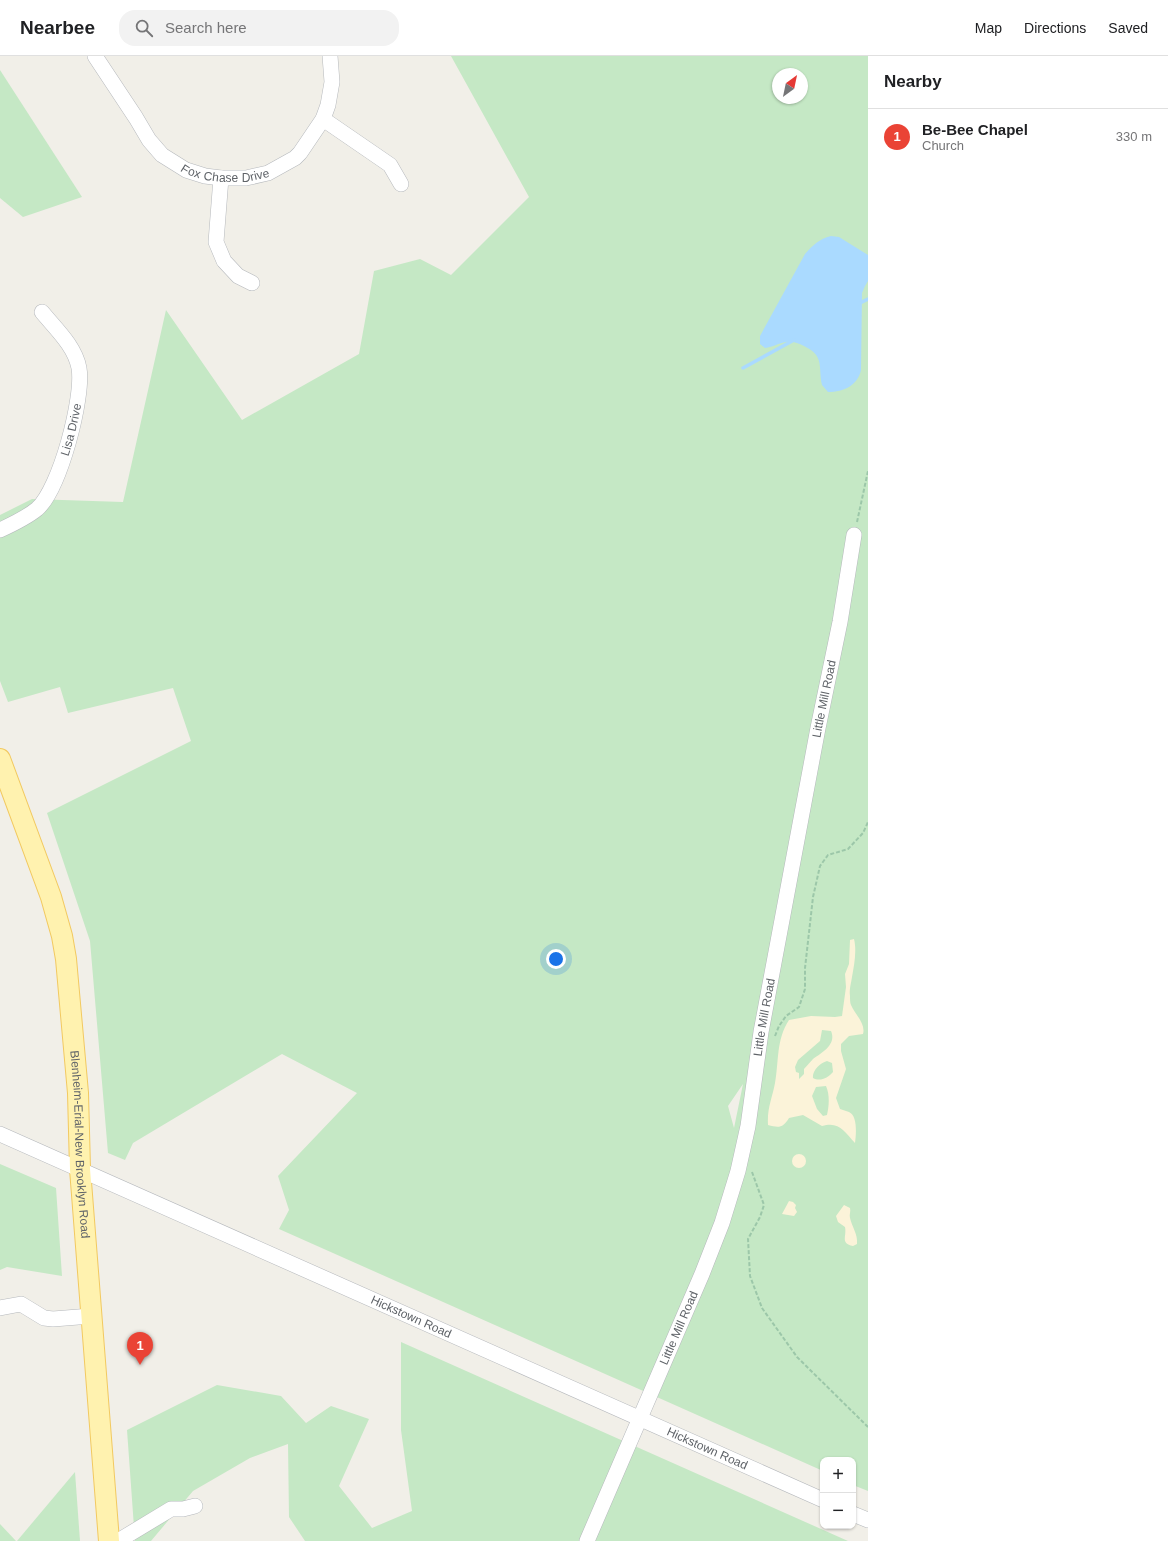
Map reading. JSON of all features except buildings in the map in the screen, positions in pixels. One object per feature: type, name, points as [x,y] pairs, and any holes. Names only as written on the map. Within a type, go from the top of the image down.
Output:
[{"type":"main road","name":"Blenheim-Erial-New Brooklyn Road","points":[[0,759],[51,897],[62,936],[66,959],[78,1092],[80,1169],[109,1541]]},
{"type":"street","name":"Fox Chase Drive","points":[[95,56],[149,140],[162,155],[186,170],[205,176],[221,178],[246,178],[268,173],[295,158],[300,153],[323,119],[328,105],[332,82],[330,56]]},
{"type":"street","points":[[323,119],[390,166],[401,184]]},
{"type":"street","points":[[221,178],[216,242],[224,261],[238,276],[252,283]]},
{"type":"street","name":"Lisa Drive","points":[[0,530],[18,521],[38,508],[50,492],[58,474],[71,432],[80,383],[79,367],[72,351],[61,334],[42,312]]},
{"type":"street","name":"Little Mill Road","points":[[587,1541],[702,1274],[722,1223],[738,1171],[749,1118],[763,1024],[816,736],[840,622],[854,535]]},
{"type":"street","name":"Hickstown Road","points":[[0,1134],[820,1499]]},
{"type":"street","points":[[0,1308],[21,1304],[44,1318],[53,1319],[91,1316]]},
{"type":"street","points":[[118,1541],[172,1509],[183,1509],[195,1506]]},
{"type":"street","points":[[856,1515],[868,1520]]},
{"type":"path","points":[[854,535],[868,471]]},
{"type":"path","points":[[773,1042],[779,1026],[786,1016],[799,1007],[805,989],[805,968],[813,898],[820,866],[828,856],[848,849],[863,833],[868,822]]},
{"type":"path","points":[[752,1169],[764,1205],[760,1218],[748,1239],[750,1276],[762,1308],[797,1357],[868,1427]]},
{"type":"green space","points":[[451,56],[868,56],[868,1491],[856,1486],[856,1457],[820,1457],[820,1470],[279,1229],[289,1210],[278,1176],[357,1093],[282,1054],[133,1143],[125,1160],[108,1153],[90,941],[47,813],[191,741],[173,688],[68,713],[60,687],[8,702],[0,681],[0,515],[32,499],[123,502],[166,310],[242,420],[359,354],[374,271],[420,259],[451,275],[529,197]],"holes":[[[743,1084],[734,1128],[728,1106]]]},
{"type":"green space","points":[[0,70],[82,197],[23,217],[0,198]]},
{"type":"green space","points":[[0,1164],[56,1188],[62,1276],[7,1267],[0,1270]]},
{"type":"green space","points":[[401,1342],[848,1541],[305,1541],[289,1517],[288,1444],[250,1458],[193,1491],[151,1541],[135,1541],[127,1430],[217,1385],[281,1396],[306,1423],[331,1406],[369,1419],[339,1486],[372,1528],[412,1511],[401,1430]]},
{"type":"green space","points":[[75,1472],[80,1541],[17,1541]]},
{"type":"green space","points":[[0,1524],[16,1541],[0,1541]]},
{"type":"sand","points":[[854,939],[855,948],[850,1002],[862,1023],[864,1030],[863,1034],[849,1036],[841,1044],[841,1051],[846,1069],[836,1098],[840,1109],[849,1112],[854,1117],[856,1126],[855,1143],[841,1128],[833,1125],[822,1126],[803,1115],[789,1118],[785,1124],[780,1126],[775,1127],[768,1125],[768,1114],[775,1083],[780,1043],[785,1028],[789,1020],[811,1016],[842,1016],[846,987],[845,974],[849,964],[850,940]],"holes":[[[822,1030],[831,1031],[832,1040],[827,1048],[813,1059],[804,1069],[804,1074],[799,1079],[799,1073],[796,1072],[795,1067],[798,1060],[820,1041]],[[827,1061],[832,1063],[833,1072],[824,1079],[818,1080],[813,1078],[815,1070]],[[826,1086],[829,1100],[827,1115],[823,1116],[817,1109],[812,1096],[816,1087]]]},
{"type":"sand","points":[[799,1154],[804,1156],[806,1161],[804,1166],[799,1168],[794,1166],[792,1161],[794,1156]]},
{"type":"sand","points":[[789,1201],[796,1205],[795,1208],[797,1212],[794,1216],[782,1214]]},
{"type":"sand","points":[[844,1205],[850,1208],[850,1218],[857,1237],[857,1244],[853,1246],[849,1245],[845,1241],[845,1227],[838,1222],[836,1216]]},
{"type":"water","points":[[831,236],[839,237],[868,255],[868,281],[862,293],[861,370],[857,380],[849,387],[839,391],[828,392],[822,385],[818,358],[811,350],[795,342],[783,343],[765,348],[760,344],[760,336],[805,254],[816,243]]},
{"type":"waterway","points":[[858,304],[868,299]]},
{"type":"waterway","points":[[743,368],[794,340]]},
{"type":"place","name":"Be-Bee Chapel","points":[[140,1365]]}]
